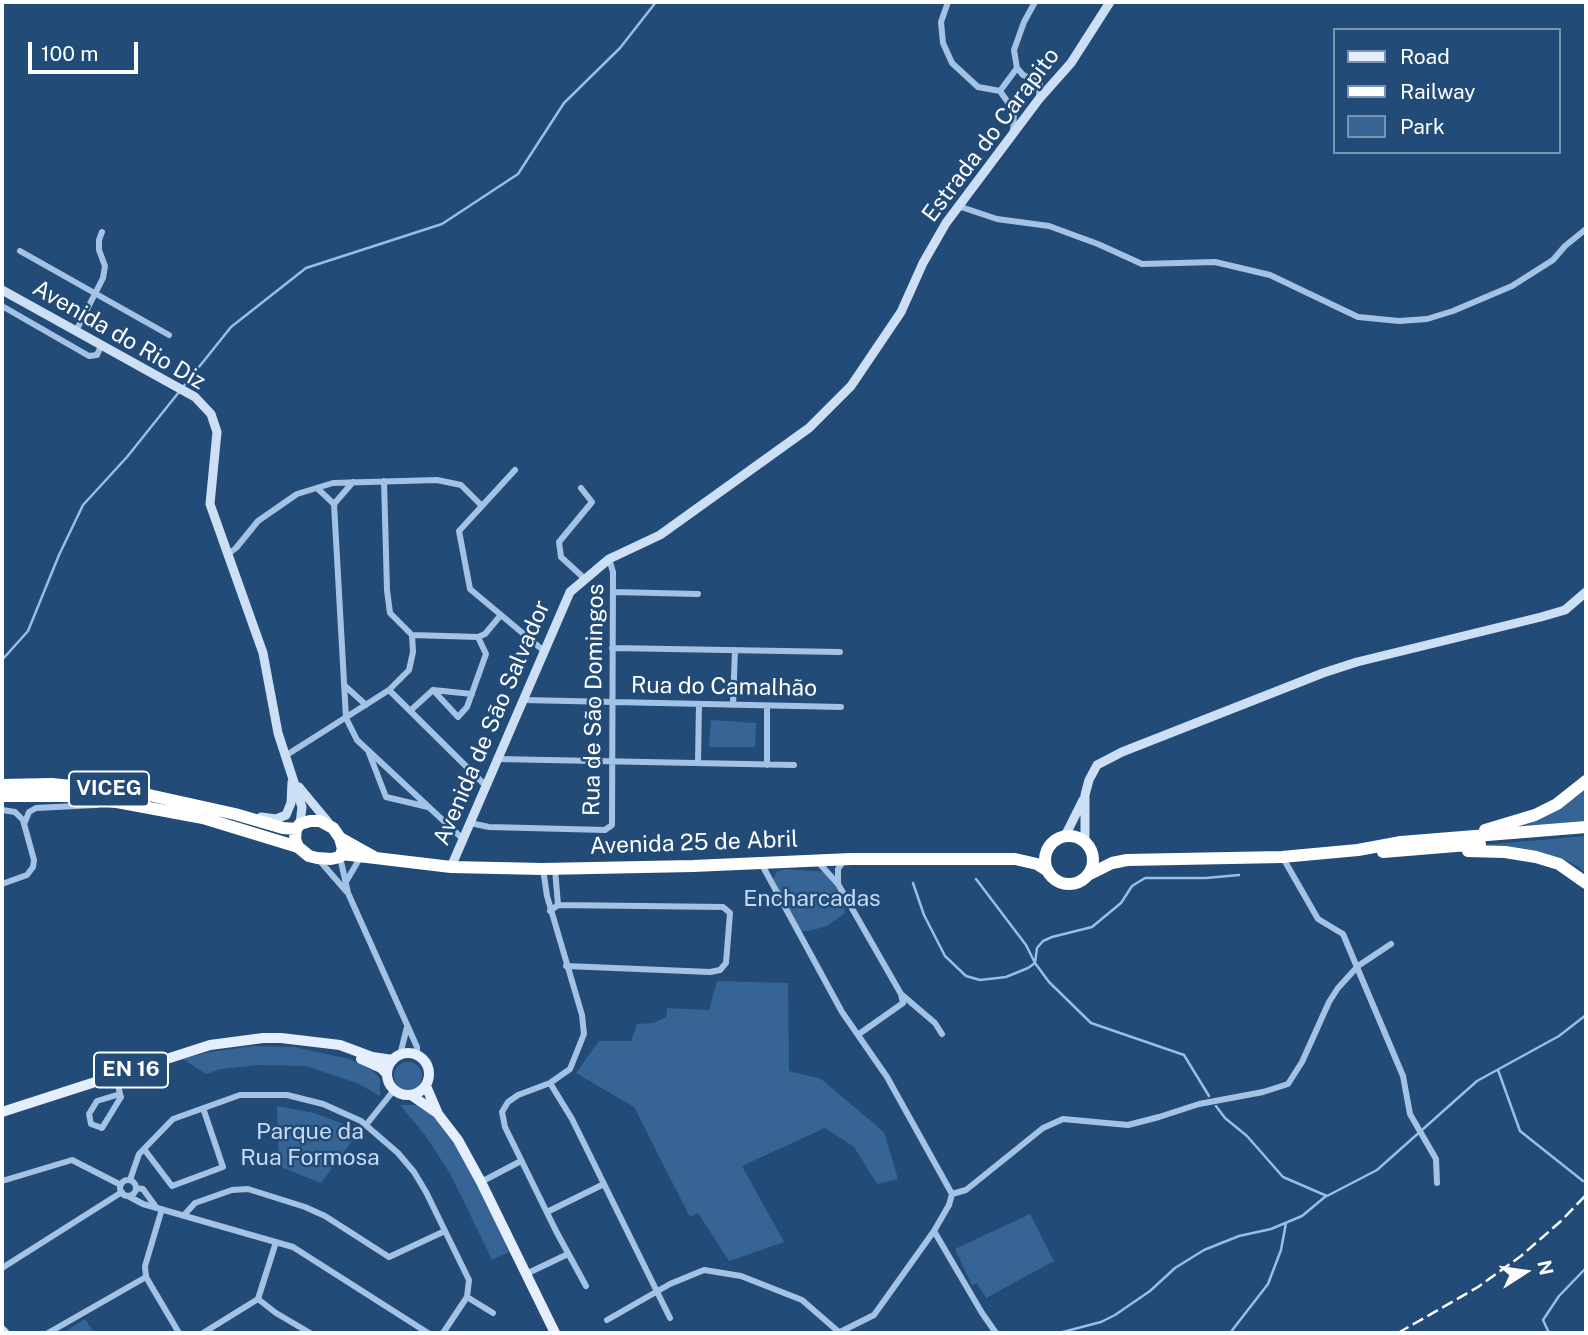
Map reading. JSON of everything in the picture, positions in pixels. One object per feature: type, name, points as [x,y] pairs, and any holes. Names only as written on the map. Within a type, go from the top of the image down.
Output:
[{"type":"highway","points":[[1454,837],[1535,815],[1557,804],[1586,781]]},
{"type":"highway","name":"VICEG","points":[[2,785],[52,784],[128,792],[175,800],[283,828],[298,826]]},
{"type":"highway","name":"VICEG","points":[[2,796],[67,796],[117,802],[203,818],[298,847]]},
{"type":"highway","points":[[310,821],[320,821],[337,833],[341,855],[331,859],[309,856],[298,847],[295,839],[298,826],[310,821]]},
{"type":"highway","points":[[1088,875],[1112,863],[1127,860],[1282,857],[1358,850],[1401,842],[1586,827]]},
{"type":"highway","name":"Avenida 25 de Abril","points":[[337,833],[374,857]]},
{"type":"highway","points":[[1358,850],[1381,852],[1436,849],[1586,834]]},
{"type":"highway","points":[[1065,836],[1072,836],[1106,856],[1127,860]]},
{"type":"highway","name":"Avenida 25 de Abril","points":[[1015,859],[1034,854],[1065,836]]},
{"type":"highway","points":[[1048,871],[1045,857],[1051,844]]},
{"type":"highway","points":[[1087,845],[1093,862],[1088,875]]},
{"type":"highway","points":[[1436,849],[1505,852],[1559,864],[1586,883]]},
{"type":"highway","name":"Avenida 25 de Abril","points":[[341,855],[451,867],[549,868],[693,866],[845,859],[1015,859],[1037,864],[1063,884],[1077,883],[1088,875]]},
{"type":"main road","name":"Estrada do Carapito","points":[[809,428],[851,386],[901,312],[923,263],[958,206],[1071,63],[1110,2]]},
{"type":"main road","name":"Avenida do Rio Diz","points":[[2,290],[195,397],[211,414],[217,432],[210,504],[263,653],[278,733],[302,807],[298,826]]},
{"type":"main road","name":"Avenida de São Salvador","points":[[451,867],[570,592],[609,559],[660,534],[809,428]]},
{"type":"main road","points":[[1065,836],[1097,765],[1122,752],[1323,673],[1565,610],[1586,592]]},
{"type":"main road","name":"Avenida do Rio Diz","points":[[293,778],[337,833]]},
{"type":"main road","points":[[249,818],[275,818],[285,815],[291,803],[293,778]]},
{"type":"main road","points":[[1085,795],[1087,845]]},
{"type":"main road","name":"EN 16","points":[[2,1112],[210,1045],[263,1038],[340,1045],[372,1057],[417,1055]]},
{"type":"main road","name":"EN 16","points":[[311,1042],[369,1062],[387,1073]]},
{"type":"main road","points":[[417,1055],[427,1064],[429,1071],[426,1086],[438,1114],[458,1140],[481,1182],[555,1333]]},
{"type":"main road","points":[[397,1057],[387,1073],[394,1090],[411,1096],[438,1114]]},
{"type":"main road","points":[[411,1096],[426,1086]]},
{"type":"street","points":[[948,2],[941,22],[943,43],[952,63],[978,87],[1000,91],[1014,111],[1013,136]]},
{"type":"street","points":[[1035,2],[1014,50],[1017,68],[1023,75],[1040,82],[1058,78]]},
{"type":"street","points":[[1000,91],[1017,68]]},
{"type":"street","points":[[1040,82],[1040,99]]},
{"type":"street","points":[[1014,111],[1031,111]]},
{"type":"street","points":[[958,206],[997,219],[1049,226],[1142,264],[1215,262],[1270,275],[1358,317],[1399,321],[1427,319],[1453,311],[1512,286],[1553,260],[1586,229]]},
{"type":"street","points":[[76,331],[103,278],[105,266],[99,250],[102,232]]},
{"type":"street","points":[[20,251],[169,335]]},
{"type":"street","points":[[2,306],[89,356],[97,355],[101,346]]},
{"type":"street","points":[[515,470],[459,531],[460,544],[470,589],[544,651]]},
{"type":"street","points":[[227,555],[258,521],[297,494],[333,483],[437,480],[461,485],[482,506]]},
{"type":"street","points":[[384,481],[390,614],[412,635],[478,637],[485,634],[500,616]]},
{"type":"street","points":[[334,504],[353,482]]},
{"type":"street","points":[[317,488],[334,504],[346,718],[357,740],[463,839]]},
{"type":"street","points":[[581,488],[592,502],[559,542],[561,557],[585,579]]},
{"type":"street","name":"Rua de São Domingos","points":[[470,823],[488,827],[605,830],[612,825],[613,572],[609,559]]},
{"type":"street","points":[[613,592],[698,594]]},
{"type":"street","points":[[285,756],[388,690],[409,670],[413,652],[412,635]]},
{"type":"street","points":[[433,690],[458,717],[467,707],[486,654],[478,637]]},
{"type":"street","points":[[612,648],[840,652]]},
{"type":"street","points":[[733,705],[735,650]]},
{"type":"street","points":[[344,685],[366,705]]},
{"type":"street","points":[[388,690],[486,786]]},
{"type":"street","points":[[410,711],[433,690],[472,694]]},
{"type":"street","name":"Rua do Camalhão","points":[[523,700],[841,707]]},
{"type":"street","points":[[698,763],[699,704]]},
{"type":"street","points":[[767,706],[767,765]]},
{"type":"street","points":[[369,751],[386,797],[428,807]]},
{"type":"street","points":[[498,759],[794,765]]},
{"type":"street","points":[[25,824],[27,815],[36,808],[104,806],[117,802]]},
{"type":"street","points":[[2,810],[15,812],[25,824],[34,856],[33,867],[24,877],[2,884]]},
{"type":"street","points":[[341,855],[348,893],[417,1047],[417,1055]]},
{"type":"street","points":[[1282,857],[1318,919],[1343,933],[1403,1076],[1410,1114],[1436,1159],[1437,1183]]},
{"type":"street","points":[[317,858],[348,893]]},
{"type":"street","points":[[346,882],[360,858]]},
{"type":"street","points":[[838,884],[838,869],[845,859]]},
{"type":"street","points":[[817,860],[838,884],[901,994],[903,1003],[859,1034]]},
{"type":"street","points":[[607,1320],[658,1291],[704,1270],[741,1276],[802,1300],[839,1333],[874,1315],[934,1231],[949,1205],[952,1194],[887,1077],[842,1012],[761,863]]},
{"type":"street","points":[[549,868],[558,905]]},
{"type":"street","points":[[549,868],[550,911],[582,1015],[584,1034],[570,1069],[550,1083],[518,1095],[508,1102],[502,1112],[505,1127],[586,1286]]},
{"type":"street","points":[[550,911],[558,905],[723,907],[730,913],[726,963],[720,970],[710,972],[566,966]]},
{"type":"street","points":[[952,1194],[966,1191],[1043,1128],[1063,1119],[1128,1125],[1199,1104],[1263,1092],[1288,1084],[1303,1062],[1329,1002],[1358,966],[1391,944]]},
{"type":"street","points":[[901,994],[935,1023],[942,1034]]},
{"type":"street","points":[[397,1057],[407,1025]]},
{"type":"street","points":[[116,1075],[121,1097],[102,1128],[91,1124],[89,1114],[97,1101],[120,1094]]},
{"type":"street","points":[[550,1083],[572,1119],[670,1318]]},
{"type":"street","points":[[366,1125],[394,1090]]},
{"type":"street","points":[[2,1268],[124,1191],[126,1180],[130,1180],[139,1154],[173,1119],[240,1096],[287,1095],[323,1104],[366,1125],[398,1153],[414,1172],[469,1280],[467,1297],[443,1333]]},
{"type":"street","points":[[144,1149],[172,1185],[223,1167],[203,1108]]},
{"type":"street","points":[[2,1181],[72,1160],[143,1204],[185,1214],[303,1252],[428,1333]]},
{"type":"street","points":[[481,1182],[522,1161]]},
{"type":"street","points":[[130,1180],[136,1188],[143,1189],[159,1208]]},
{"type":"street","points":[[547,1212],[604,1184]]},
{"type":"street","points":[[124,1191],[133,1194],[136,1188]]},
{"type":"street","points":[[185,1214],[195,1203],[232,1190],[248,1189],[325,1216],[389,1257],[445,1231]]},
{"type":"street","points":[[159,1208],[145,1266],[146,1277],[179,1333]]},
{"type":"street","points":[[934,1231],[996,1333]]},
{"type":"street","points":[[203,1333],[258,1299],[276,1242]]},
{"type":"street","points":[[526,1274],[569,1254]]},
{"type":"street","points":[[48,1333],[146,1277]]},
{"type":"street","points":[[467,1297],[494,1313]]},
{"type":"street","points":[[258,1299],[310,1333]]},
{"type":"green space","points":[[711,720],[756,723],[755,747],[709,747]]},
{"type":"green space","points":[[1586,785],[1586,821],[1500,829]]},
{"type":"green space","points":[[1586,836],[1586,874],[1579,867],[1561,858],[1560,860],[1483,845]]},
{"type":"green space","name":"Encharcadas","points":[[784,869],[827,872],[841,890],[844,914],[827,926],[798,931],[772,884],[776,872]]},
{"type":"green space","points":[[717,981],[788,983],[789,1071],[821,1079],[884,1132],[898,1179],[877,1184],[854,1147],[825,1128],[742,1166],[784,1242],[729,1261],[698,1213],[690,1217],[634,1107],[576,1073],[599,1041],[631,1041],[637,1024],[654,1023],[666,1017],[667,1008],[709,1010]]},
{"type":"green space","points":[[254,1046],[294,1047],[349,1059],[373,1071],[380,1079],[380,1096],[357,1083],[306,1066],[258,1065],[221,1069],[206,1074],[183,1059]]},
{"type":"green space","points":[[408,1062],[418,1066],[422,1076],[418,1086],[408,1090],[398,1086],[394,1076],[398,1066]]},
{"type":"green space","points":[[400,1105],[417,1105],[432,1113],[457,1142],[509,1252],[492,1260],[451,1175],[425,1135]]},
{"type":"green space","name":"Parque da Rua Formosa","points":[[277,1106],[314,1113],[346,1125],[358,1133],[321,1183],[279,1166]]},
{"type":"green space","points":[[1030,1214],[1054,1261],[986,1298],[977,1283],[972,1285],[955,1249]]},
{"type":"green space","points":[[85,1319],[94,1333],[63,1333]]},
{"type":"waterway","points":[[2,660],[28,631],[83,505],[127,457],[231,327],[306,268],[442,224],[518,174],[564,103],[620,48],[656,2]]},
{"type":"waterway","points":[[913,883],[924,915],[945,956],[966,976],[980,980],[1006,977],[1028,968],[1035,963],[1037,948],[1043,941],[1092,927],[1121,903],[1132,886],[1145,878],[1239,875]]},
{"type":"waterway","points":[[976,879],[1026,945],[1049,982],[1091,1023],[1184,1055],[1209,1096]]},
{"type":"waterway","points":[[1216,1106],[1283,1177],[1327,1196],[1377,1170],[1477,1081],[1559,1036],[1586,1015]]},
{"type":"waterway","points":[[1498,1070],[1520,1131],[1583,1181]]},
{"type":"waterway","points":[[1059,1333],[1101,1322],[1115,1315],[1150,1291],[1175,1268],[1204,1250],[1239,1236],[1271,1229],[1302,1216],[1326,1196]]},
{"type":"waterway","points":[[1230,1333],[1268,1284],[1281,1250],[1286,1223]]},
{"type":"waterway","points":[[1549,1333],[1543,1320],[1559,1296],[1586,1268]]},
{"type":"railway","points":[[1398,1333],[1478,1287],[1521,1256],[1586,1195]]}]
